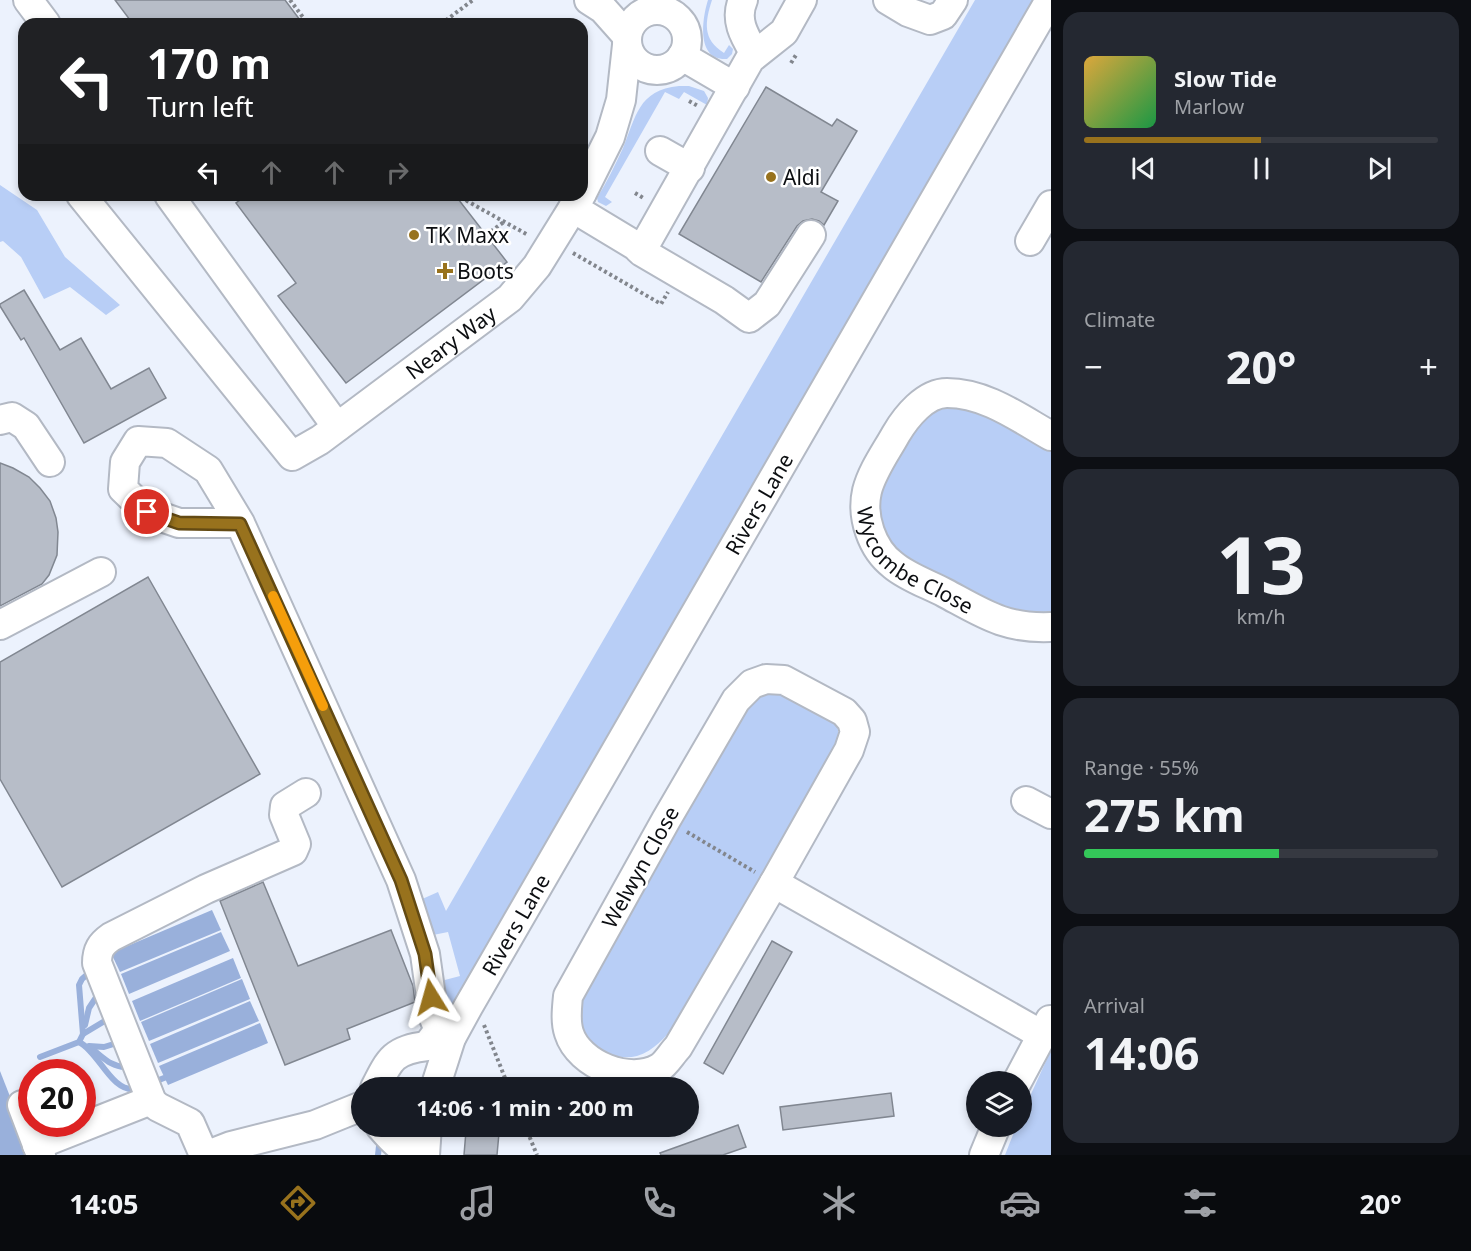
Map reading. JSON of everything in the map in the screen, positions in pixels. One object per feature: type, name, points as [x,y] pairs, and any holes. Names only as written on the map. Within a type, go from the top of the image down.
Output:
[{"type":"street","points":[[28,0],[42,18]]},
{"type":"street","points":[[621,100],[657,70],[675,63],[683,42],[690,0]]},
{"type":"street","points":[[743,0],[739,13],[740,24],[754,54]]},
{"type":"street","points":[[639,249],[690,168],[754,54],[784,32],[802,0]]},
{"type":"street","points":[[888,0],[908,12],[930,20],[943,15],[953,0]]},
{"type":"street","name":"Rivers Lane","points":[[445,1034],[474,998],[1050,0]]},
{"type":"street","points":[[596,5],[655,7],[673,14],[680,20],[683,42],[710,72],[735,87]]},
{"type":"street","points":[[596,5],[627,40]]},
{"type":"street","points":[[655,7],[636,18],[630,27],[627,40],[630,53],[640,65],[657,70]]},
{"type":"street","name":"Neary Way","points":[[588,176],[610,137],[621,100],[627,40]]},
{"type":"street","points":[[660,151],[690,168]]},
{"type":"street","points":[[588,194],[639,249],[724,300],[749,318],[767,304],[811,234]]},
{"type":"street","name":"Neary Way","points":[[86,201],[292,456],[328,434],[510,298],[537,266],[574,201]]},
{"type":"street","points":[[173,201],[328,434]]},
{"type":"street","name":"Wycombe Close","points":[[1051,436],[992,402],[945,393],[923,402],[906,417],[874,474],[867,491],[866,507],[870,531],[880,553],[894,566],[989,617],[1029,628],[1051,627]]},
{"type":"street","points":[[0,420],[12,417],[26,426],[50,462]]},
{"type":"street","points":[[240,524],[401,880],[425,954],[434,1018],[445,1034],[437,1077]]},
{"type":"street","points":[[0,625],[100,572]]},
{"type":"street","name":"Welwyn Close","points":[[766,679],[784,680],[844,712],[852,720],[855,732],[849,750],[774,883],[678,1047],[658,1068],[636,1074],[612,1071],[591,1062],[577,1048],[569,1034],[566,1017],[568,996],[736,700],[752,684],[766,679]]},
{"type":"street","points":[[306,793],[285,806],[284,815],[296,844],[293,851],[206,889],[111,937],[100,946],[97,963],[152,1100],[158,1107],[190,1123],[206,1155],[231,1146],[315,1125],[351,1107]]},
{"type":"street","points":[[1026,801],[1051,814]]},
{"type":"street","points":[[774,883],[1046,1027],[1023,1071]]},
{"type":"street","points":[[380,1077],[394,1056],[408,1048],[427,1046],[445,1034]]},
{"type":"street","points":[[39,1150],[152,1100]]},
{"type":"street","points":[[389,1137],[407,1152],[426,1145]]},
{"type":"street","points":[[984,1155],[991,1137]]},
{"type":"path","points":[[290,0],[304,18]]},
{"type":"path","points":[[449,18],[473,0]]},
{"type":"path","points":[[467,201],[562,255],[566,249],[661,304],[679,273]]},
{"type":"path","points":[[486,235],[504,222]]},
{"type":"path","points":[[666,820],[774,883]]},
{"type":"path","points":[[474,998],[505,1077]]},
{"type":"path","points":[[530,1137],[537,1155]]},
{"type":"shaded area","points":[[708,0],[712,0],[707,30],[717,48],[724,53],[729,45],[733,49],[727,59],[717,58],[706,46],[703,28]]},
{"type":"shaded area","points":[[975,0],[1040,0],[454,1006],[442,1008],[441,981],[460,976],[448,932],[433,935],[420,900],[438,892],[446,911]]},
{"type":"shaded area","points":[[679,86],[689,86],[704,91],[708,98],[707,105],[684,92],[679,99],[665,92],[605,197],[612,202],[606,206],[598,202],[597,198],[617,161],[640,107],[655,93]]},
{"type":"shaded area","points":[[0,185],[18,197],[18,201],[24,201],[37,210],[65,257],[120,305],[106,315],[70,287],[44,299],[21,257],[3,241],[0,242]]},
{"type":"shaded area","points":[[944,404],[974,408],[1051,449],[1051,614],[1013,612],[899,557],[883,531],[879,512],[879,493],[916,423]]},
{"type":"shaded area","points":[[782,689],[836,719],[839,736],[835,750],[677,1024],[659,1043],[643,1054],[626,1057],[606,1052],[589,1039],[579,1021],[576,1009],[582,991],[757,692]]},
{"type":"shaded area","points":[[212,910],[221,930],[120,972],[111,953]]},
{"type":"shaded area","points":[[221,932],[230,951],[129,994],[121,974]]},
{"type":"shaded area","points":[[233,958],[241,978],[140,1021],[132,1001]]},
{"type":"shaded area","points":[[242,979],[250,999],[149,1041],[141,1022]]},
{"type":"shaded area","points":[[250,1001],[259,1021],[158,1063],[150,1044]]},
{"type":"shaded area","points":[[260,1023],[268,1043],[168,1085],[159,1066]]},
{"type":"shaded area","points":[[1051,1050],[1051,1155],[1005,1155],[1012,1137],[1032,1137],[1032,1092]]},
{"type":"shaded area","points":[[0,1071],[18,1117],[18,1137],[26,1137],[33,1155],[0,1155]]},
{"type":"building","points":[[115,0],[285,0],[298,18],[128,18]]},
{"type":"building","name":"Aldi","points":[[766,87],[832,126],[837,119],[857,131],[821,192],[838,201],[824,225],[812,219],[803,221],[797,226],[761,282],[679,234]]},
{"type":"building","points":[[239,201],[460,201],[507,262],[346,383],[278,296],[296,283],[236,203]]},
{"type":"building","points":[[24,290],[60,350],[81,338],[111,389],[149,368],[166,398],[84,443],[24,338],[21,340],[0,306]]},
{"type":"building","points":[[0,463],[29,477],[40,488],[50,501],[58,532],[57,555],[49,575],[42,584],[0,606]]},
{"type":"building","points":[[148,577],[260,774],[62,887],[0,779],[0,662]]},
{"type":"building","points":[[263,882],[298,966],[391,930],[413,986],[415,1002],[347,1029],[350,1039],[285,1065],[220,901]]},
{"type":"building","points":[[772,941],[792,952],[723,1074],[704,1063]]},
{"type":"building","points":[[891,1093],[894,1116],[783,1130],[780,1107]]},
{"type":"building","points":[[738,1125],[746,1147],[723,1155],[661,1155],[660,1153]]},
{"type":"building","points":[[466,1137],[499,1137],[497,1155],[464,1155]]},
{"type":"waterway","points":[[40,1057],[79,1042],[83,1034],[79,985],[90,972]]},
{"type":"waterway","points":[[85,1025],[89,1008],[97,996]]},
{"type":"waterway","points":[[83,1034],[108,1019]]},
{"type":"waterway","points":[[79,1042],[93,1054],[119,1084],[135,1089]]},
{"type":"waterway","points":[[89,1046],[104,1047],[117,1043]]},
{"type":"waterway","points":[[92,1049],[111,1063],[125,1067]]},
{"type":"waterway","points":[[154,1082],[164,1078]]},
{"type":"waterway","points":[[378,1155],[379,1146]]},
{"type":"slow traffic","points":[[273,596],[323,706]]},
{"type":"place","name":"Aldi","points":[[771,177]]},
{"type":"place","name":"TK Maxx","points":[[414,235]]},
{"type":"place","name":"Boots","points":[[445,271]]},
{"type":"route","points":[[147,512],[179,523],[240,524],[401,880],[425,954],[431,997]]}]
